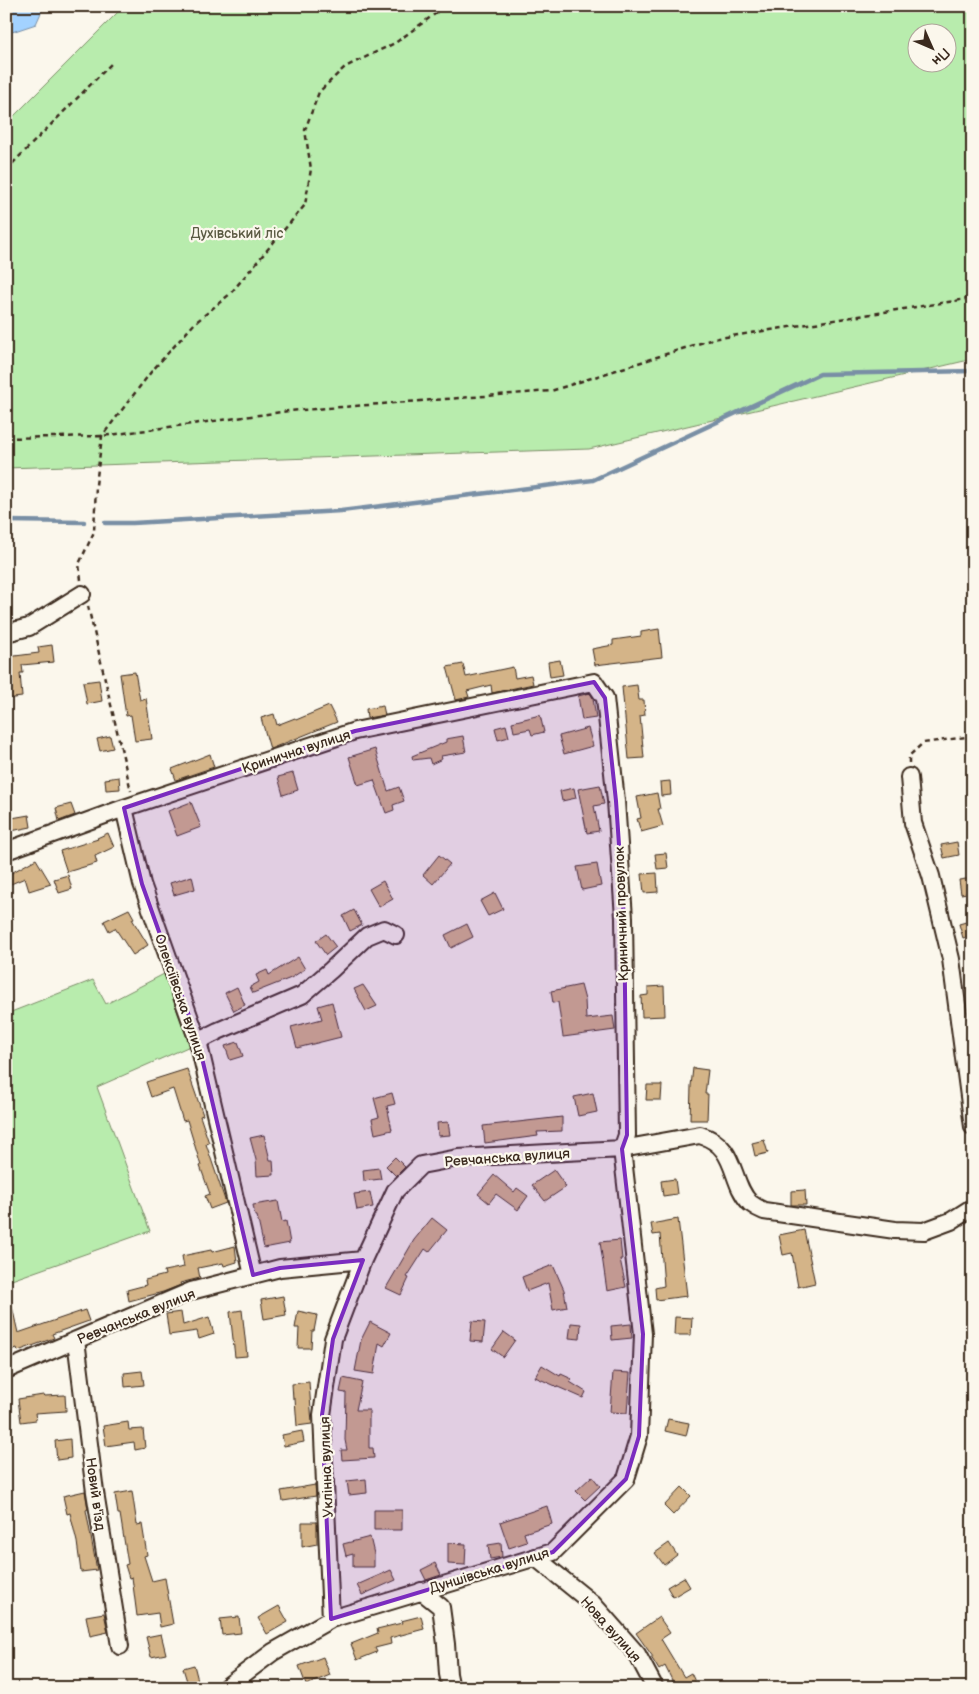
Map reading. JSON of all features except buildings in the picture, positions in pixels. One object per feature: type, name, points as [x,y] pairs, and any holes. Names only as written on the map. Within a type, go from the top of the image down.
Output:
[{"type":"street","points":[[6,633],[29,627],[82,594]]},
{"type":"street","name":"Кринична вулиця","points":[[6,851],[129,806],[355,731],[594,682]]},
{"type":"street","name":"Криничний провулок","points":[[594,682],[605,698],[616,801],[624,918],[627,1135],[622,1149]]},
{"type":"street","points":[[909,777],[913,823],[931,876],[951,959],[973,1128]]},
{"type":"street","name":"Олексіївська вулиця","points":[[129,806],[142,884],[198,1041],[253,1275]]},
{"type":"street","points":[[198,1041],[302,995],[367,936],[384,929],[396,935]]},
{"type":"street","name":"Ревчанська вулиця","points":[[6,1370],[191,1291],[280,1268],[363,1260],[395,1191],[421,1165],[458,1158],[622,1149],[700,1135],[711,1138],[721,1146],[727,1155],[746,1198],[752,1205],[764,1211],[895,1230],[924,1231],[951,1221],[973,1207]]},
{"type":"street","name":"Дуншівська вулиця","points":[[225,1688],[273,1652],[331,1620],[421,1590],[553,1552],[626,1479],[639,1436],[643,1334],[622,1149]]},
{"type":"street","name":"Уклінна вулиця","points":[[331,1620],[322,1415],[333,1339],[363,1260]]},
{"type":"street","name":"Новий в'їзд","points":[[76,1340],[95,1492],[120,1646]]},
{"type":"street","name":"Нова вулиця","points":[[536,1557],[593,1604],[637,1654],[655,1688]]},
{"type":"street","points":[[421,1590],[440,1607],[451,1688]]},
{"type":"path","points":[[129,806],[90,611],[82,594],[79,564],[94,532],[96,485],[102,436],[151,372],[196,323],[230,294],[305,205],[310,169],[305,130],[319,92],[345,67],[396,43],[446,6]]},
{"type":"path","points":[[6,170],[113,62]]},
{"type":"path","points":[[6,438],[102,436],[289,411],[551,391],[713,338],[973,298]]},
{"type":"path","points":[[909,777],[909,756],[923,743],[973,736]]},
{"type":"highlighted area","points":[[594,682],[605,698],[616,801],[624,918],[627,1135],[622,1149],[643,1334],[639,1436],[626,1479],[553,1552],[331,1619],[322,1415],[333,1339],[363,1260],[280,1268],[253,1275],[198,1041],[142,884],[124,808],[355,731]]},
{"type":"green space","name":"Духівський ліс","points":[[124,6],[973,6],[973,359],[589,449],[6,468],[6,124]]},
{"type":"green space","points":[[164,974],[190,1046],[97,1087],[150,1231],[6,1282],[6,1014],[93,980],[106,1004]]},
{"type":"water","points":[[6,6],[44,6],[36,24],[9,33],[6,36]]},
{"type":"waterway","points":[[105,523],[341,511],[593,480],[820,374],[973,371]]},
{"type":"waterway","points":[[6,521],[84,522]]}]
